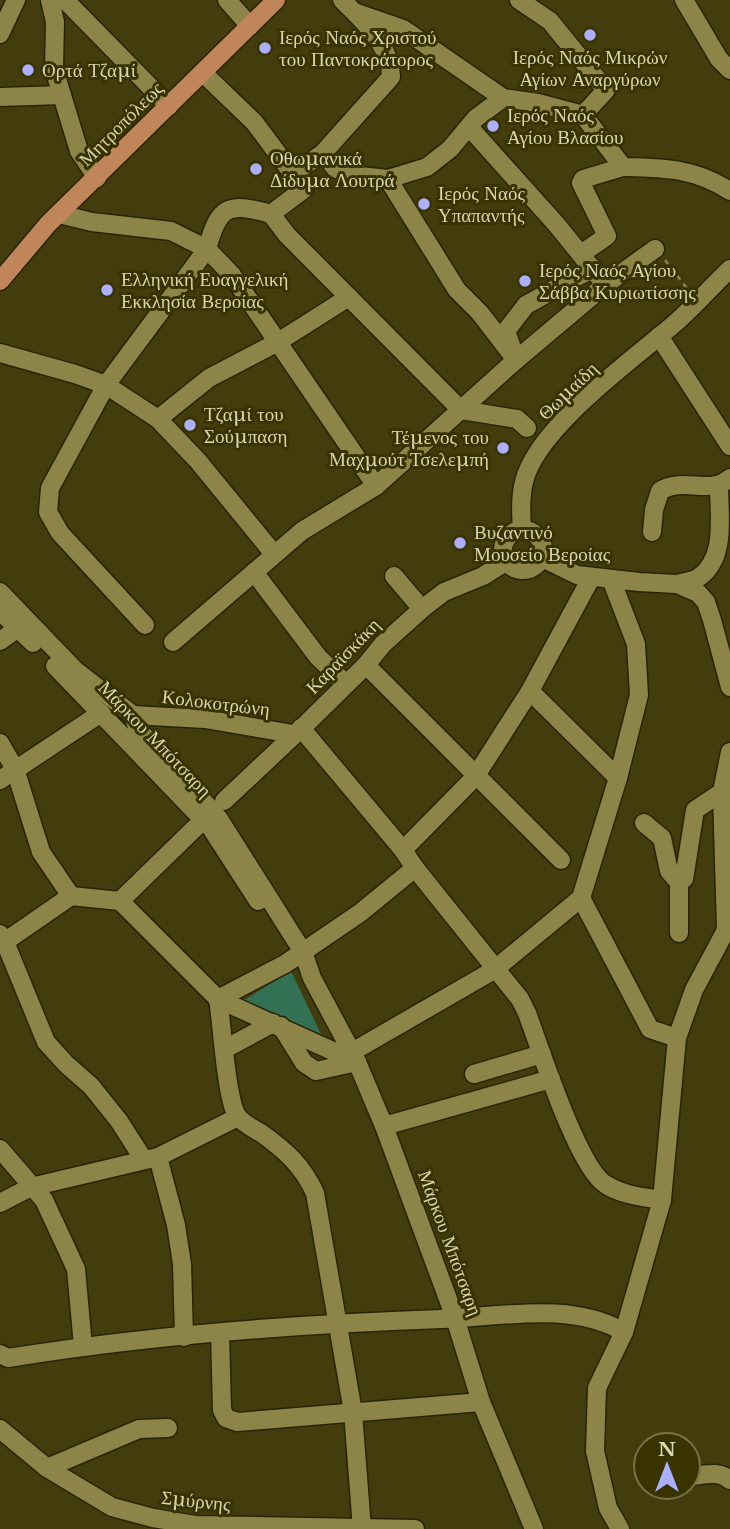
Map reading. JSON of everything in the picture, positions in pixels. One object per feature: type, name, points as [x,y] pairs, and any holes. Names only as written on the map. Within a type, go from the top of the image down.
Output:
[{"type":"main road","name":"Μητροπόλεως","points":[[0,281],[41,231],[276,0]]},
{"type":"street","points":[[0,34],[16,0]]},
{"type":"street","points":[[50,0],[55,22],[54,69],[79,151],[97,178]]},
{"type":"street","points":[[65,0],[169,106]]},
{"type":"street","points":[[227,0],[250,26]]},
{"type":"street","points":[[519,0],[550,21],[606,90],[583,115]]},
{"type":"street","points":[[685,0],[719,59],[730,70]]},
{"type":"street","points":[[348,6],[403,29],[503,98],[538,103],[583,115],[623,167]]},
{"type":"street","points":[[271,214],[391,77],[391,65],[380,42],[348,6]]},
{"type":"street","points":[[203,73],[254,122],[299,182]]},
{"type":"street","points":[[0,97],[62,95]]},
{"type":"street","points":[[323,153],[335,169],[350,175],[388,179],[427,167],[450,149],[476,118],[503,98]]},
{"type":"street","points":[[470,128],[605,285]]},
{"type":"street","points":[[581,254],[607,236],[581,183],[583,179],[623,167],[686,170],[711,179],[730,191]]},
{"type":"street","points":[[388,179],[457,290],[480,313],[516,360]]},
{"type":"street","points":[[145,625],[60,533],[48,512],[50,488],[106,385],[207,248],[216,220],[228,209],[249,208],[271,214],[287,235],[461,410],[517,419],[527,428]]},
{"type":"street","points":[[59,214],[92,222],[171,231],[207,248],[232,275],[376,486]]},
{"type":"street","points":[[173,642],[302,531],[376,486],[516,360],[605,285],[655,248]]},
{"type":"street","name":"Θωμαίδη","points":[[659,336],[730,258]]},
{"type":"street","points":[[516,360],[506,331],[526,305],[593,268]]},
{"type":"street","name":"Θωμαίδη","points":[[522,530],[521,503],[524,481],[542,447],[567,415],[674,324],[730,268]]},
{"type":"street","points":[[159,419],[209,378],[278,342],[349,298]]},
{"type":"street","points":[[659,336],[730,446]]},
{"type":"street","points":[[0,353],[106,385],[159,419],[198,461],[274,554]]},
{"type":"street","points":[[542,558],[577,575],[591,578],[677,584],[697,579],[715,560],[724,482],[671,484],[660,491],[654,510],[652,532]]},
{"type":"street","points":[[515,531],[531,531],[541,540],[544,551],[542,558],[537,565],[524,570],[511,566],[503,554],[505,540],[515,531]]},
{"type":"street","name":"Καραϊσκάκη","points":[[224,801],[422,609],[444,592],[483,576],[507,561]]},
{"type":"street","points":[[254,572],[318,657],[346,684]]},
{"type":"street","points":[[394,576],[422,609]]},
{"type":"street","points":[[404,850],[475,776],[530,691],[591,578]]},
{"type":"street","points":[[277,1025],[304,1063],[316,1071],[354,1057],[494,970],[581,898],[618,778],[639,695],[636,644],[611,579]]},
{"type":"street","points":[[677,584],[698,593],[706,602],[730,687]]},
{"type":"street","name":"Μάρκου Μπότσαρη","points":[[0,592],[75,670],[133,715],[138,730],[219,819],[299,955],[354,1057],[384,1126],[455,1318],[481,1402],[534,1529]]},
{"type":"street","name":"Μάρκου Μπότσαρη","points":[[0,611],[211,828],[299,955]]},
{"type":"street","points":[[0,641],[18,628]]},
{"type":"street","points":[[366,665],[561,860]]},
{"type":"street","points":[[530,691],[618,778]]},
{"type":"street","points":[[0,780],[101,713]]},
{"type":"street","name":"Κολοκοτρώνη","points":[[133,715],[205,719],[297,731]]},
{"type":"street","points":[[297,731],[404,850],[494,970],[520,999],[590,1170],[604,1184],[637,1196],[662,1200]]},
{"type":"street","points":[[0,743],[15,769],[41,852],[71,896]]},
{"type":"street","points":[[620,1529],[608,1508],[595,1451],[594,1415],[597,1388],[624,1332],[662,1200],[677,1038],[694,989],[726,930],[722,792],[730,752]]},
{"type":"street","points":[[679,880],[684,879],[688,862],[695,810],[722,792]]},
{"type":"street","points":[[644,823],[662,838],[668,872],[679,880]]},
{"type":"street","points":[[120,901],[196,827]]},
{"type":"street","points":[[218,999],[299,955],[359,913],[415,868]]},
{"type":"street","points":[[679,880],[680,933]]},
{"type":"street","points":[[184,1337],[182,1264],[176,1225],[151,1158],[90,1086],[46,1042],[2,940],[71,896],[120,901],[218,999],[354,1057]]},
{"type":"street","points":[[581,898],[650,1029],[677,1038]]},
{"type":"street","points":[[218,999],[234,1107],[238,1117],[290,1156],[306,1173],[314,1193],[353,1412],[362,1529]]},
{"type":"street","points":[[225,1049],[277,1025]]},
{"type":"street","points":[[474,1074],[542,1054]]},
{"type":"street","points":[[384,1126],[551,1079]]},
{"type":"street","points":[[0,1203],[31,1187],[151,1158],[238,1117]]},
{"type":"street","points":[[0,1149],[44,1200],[76,1269],[83,1346]]},
{"type":"street","points":[[4,1356],[83,1346],[339,1323],[543,1313],[581,1316],[609,1324],[624,1332]]},
{"type":"street","points":[[220,1333],[222,1410],[226,1418],[237,1422],[481,1402]]},
{"type":"street","points":[[47,1468],[139,1429],[167,1428]]},
{"type":"street","name":"Σμύρνης","points":[[0,1429],[47,1468],[112,1507],[153,1518],[198,1527],[415,1529]]},
{"type":"street","points":[[702,1475],[717,1474],[730,1480]]},
{"type":"path","points":[[655,248],[693,297]]},
{"type":"green space","points":[[291,971],[321,1034],[241,1002]]},
{"type":"place","name":"Ιερός Ναός Μικρών Αγίων Αναργύρων","points":[[590,35]]},
{"type":"place","name":"Ιερός Ναός Χριστού του Παντοκράτορος","points":[[265,48]]},
{"type":"place","name":"Ορτά Τζαμί","points":[[28,70]]},
{"type":"place","name":"Ιερός Ναός Αγίου Βλασίου","points":[[493,126]]},
{"type":"place","name":"Οθωμανικά Δίδυμα Λουτρά","points":[[256,169]]},
{"type":"place","name":"Ιερός Ναός Υπαπαντής","points":[[424,204]]},
{"type":"place","name":"Ιερός Ναός Αγίου Σάββα Κυριωτίσσης","points":[[525,281]]},
{"type":"place","name":"Ελληνική Ευαγγελική Εκκλησία Βεροίας","points":[[107,290]]},
{"type":"place","name":"Τζαμί του Σούμπαση","points":[[190,425]]},
{"type":"place","name":"Τέμενος του Μαχμούτ Τσελεμπή","points":[[503,448]]},
{"type":"place","name":"Βυζαντινό Μουσείο Βεροίας","points":[[460,543]]}]
